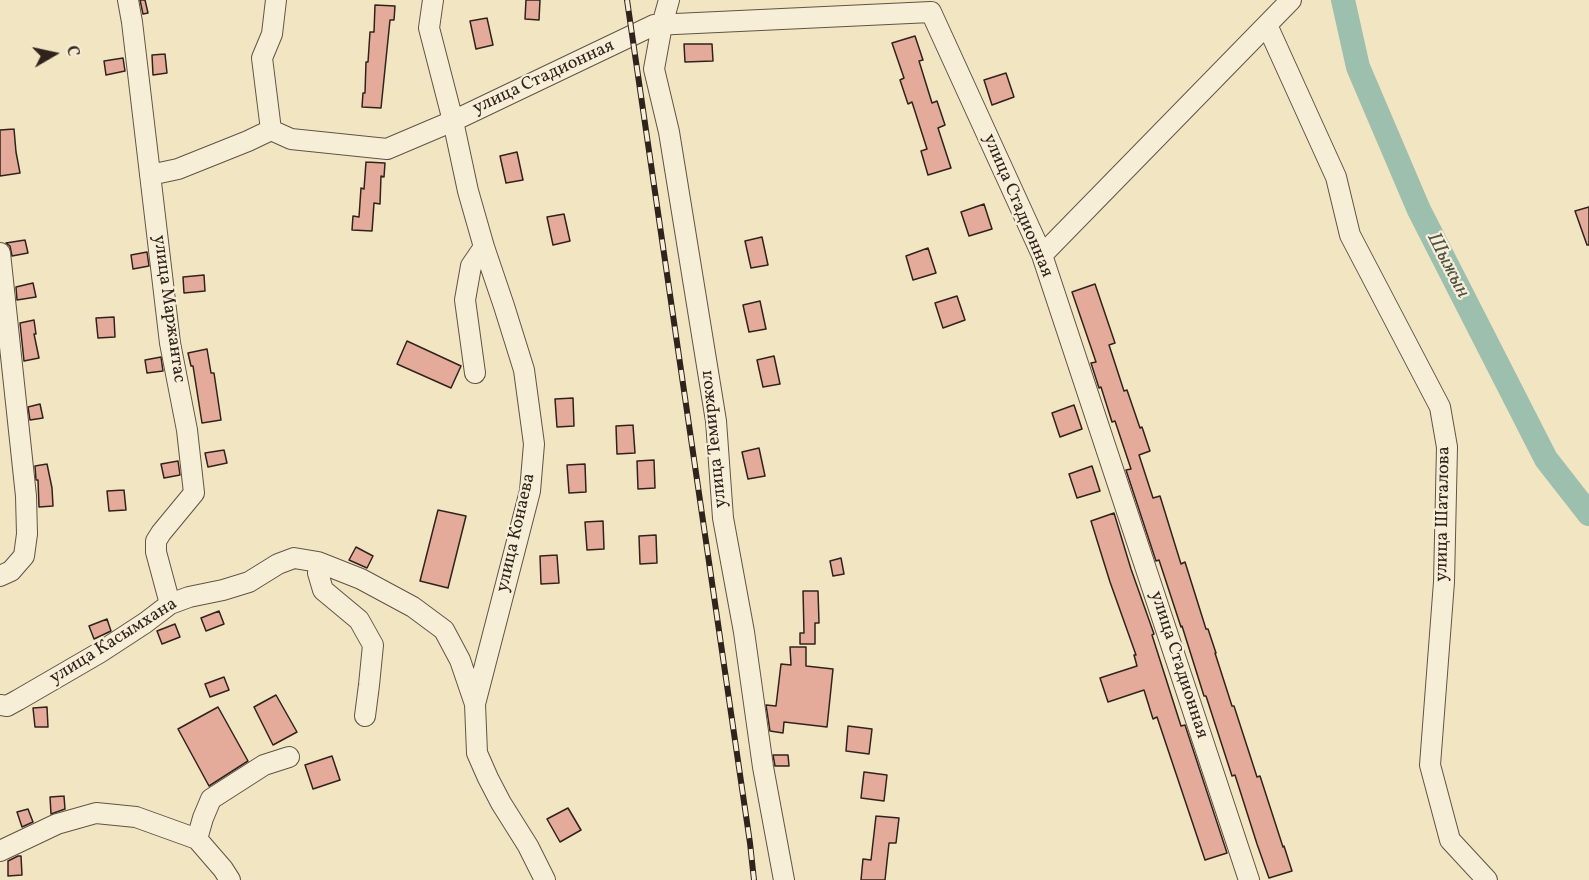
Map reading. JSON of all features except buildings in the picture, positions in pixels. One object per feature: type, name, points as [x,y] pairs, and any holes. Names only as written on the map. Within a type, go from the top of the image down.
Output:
[{"type":"street","name":"улица Маржантас","points":[[128,0],[170,343],[187,430],[194,493],[156,541],[158,564],[170,604]]},
{"type":"street","points":[[150,176],[178,169],[271,130],[262,58],[272,34],[276,0]]},
{"type":"street","name":"улица Конаева","points":[[433,0],[429,28],[468,191],[524,370],[534,444],[530,492],[475,704],[477,753],[501,803],[528,846],[545,880]]},
{"type":"street","name":"улица Темиржол","points":[[669,0],[654,69],[669,132],[716,421],[723,518],[744,632],[762,767],[784,880]]},
{"type":"street","points":[[1042,255],[1291,0]]},
{"type":"street","name":"улица Стадионная","points":[[271,130],[291,139],[387,149],[453,121],[654,25],[931,12],[1042,255],[1249,880]]},
{"type":"street","name":"улица Шаталова","points":[[1267,25],[1336,177],[1350,235],[1440,407],[1447,447],[1444,582],[1430,765],[1450,840],[1487,880]]},
{"type":"street","points":[[475,373],[465,300],[471,266],[484,247]]},
{"type":"street","points":[[0,253],[26,496],[27,534],[24,556],[11,571],[0,576]]},
{"type":"street","name":"улица Касымхана","points":[[2,707],[99,653],[170,604],[249,582],[278,564],[294,558],[324,565],[361,579],[413,607],[444,630],[460,660],[475,704]]},
{"type":"street","points":[[324,565],[318,573],[323,590],[358,620],[373,645],[364,716]]},
{"type":"street","points":[[196,839],[211,799],[264,765],[289,757]]},
{"type":"street","points":[[0,850],[57,824],[96,813],[136,817],[196,839],[230,880]]},
{"type":"waterway","name":"Шыжын","points":[[1343,0],[1358,67],[1419,210],[1546,459],[1589,514]]},
{"type":"railway","points":[[627,0],[754,880]]}]
